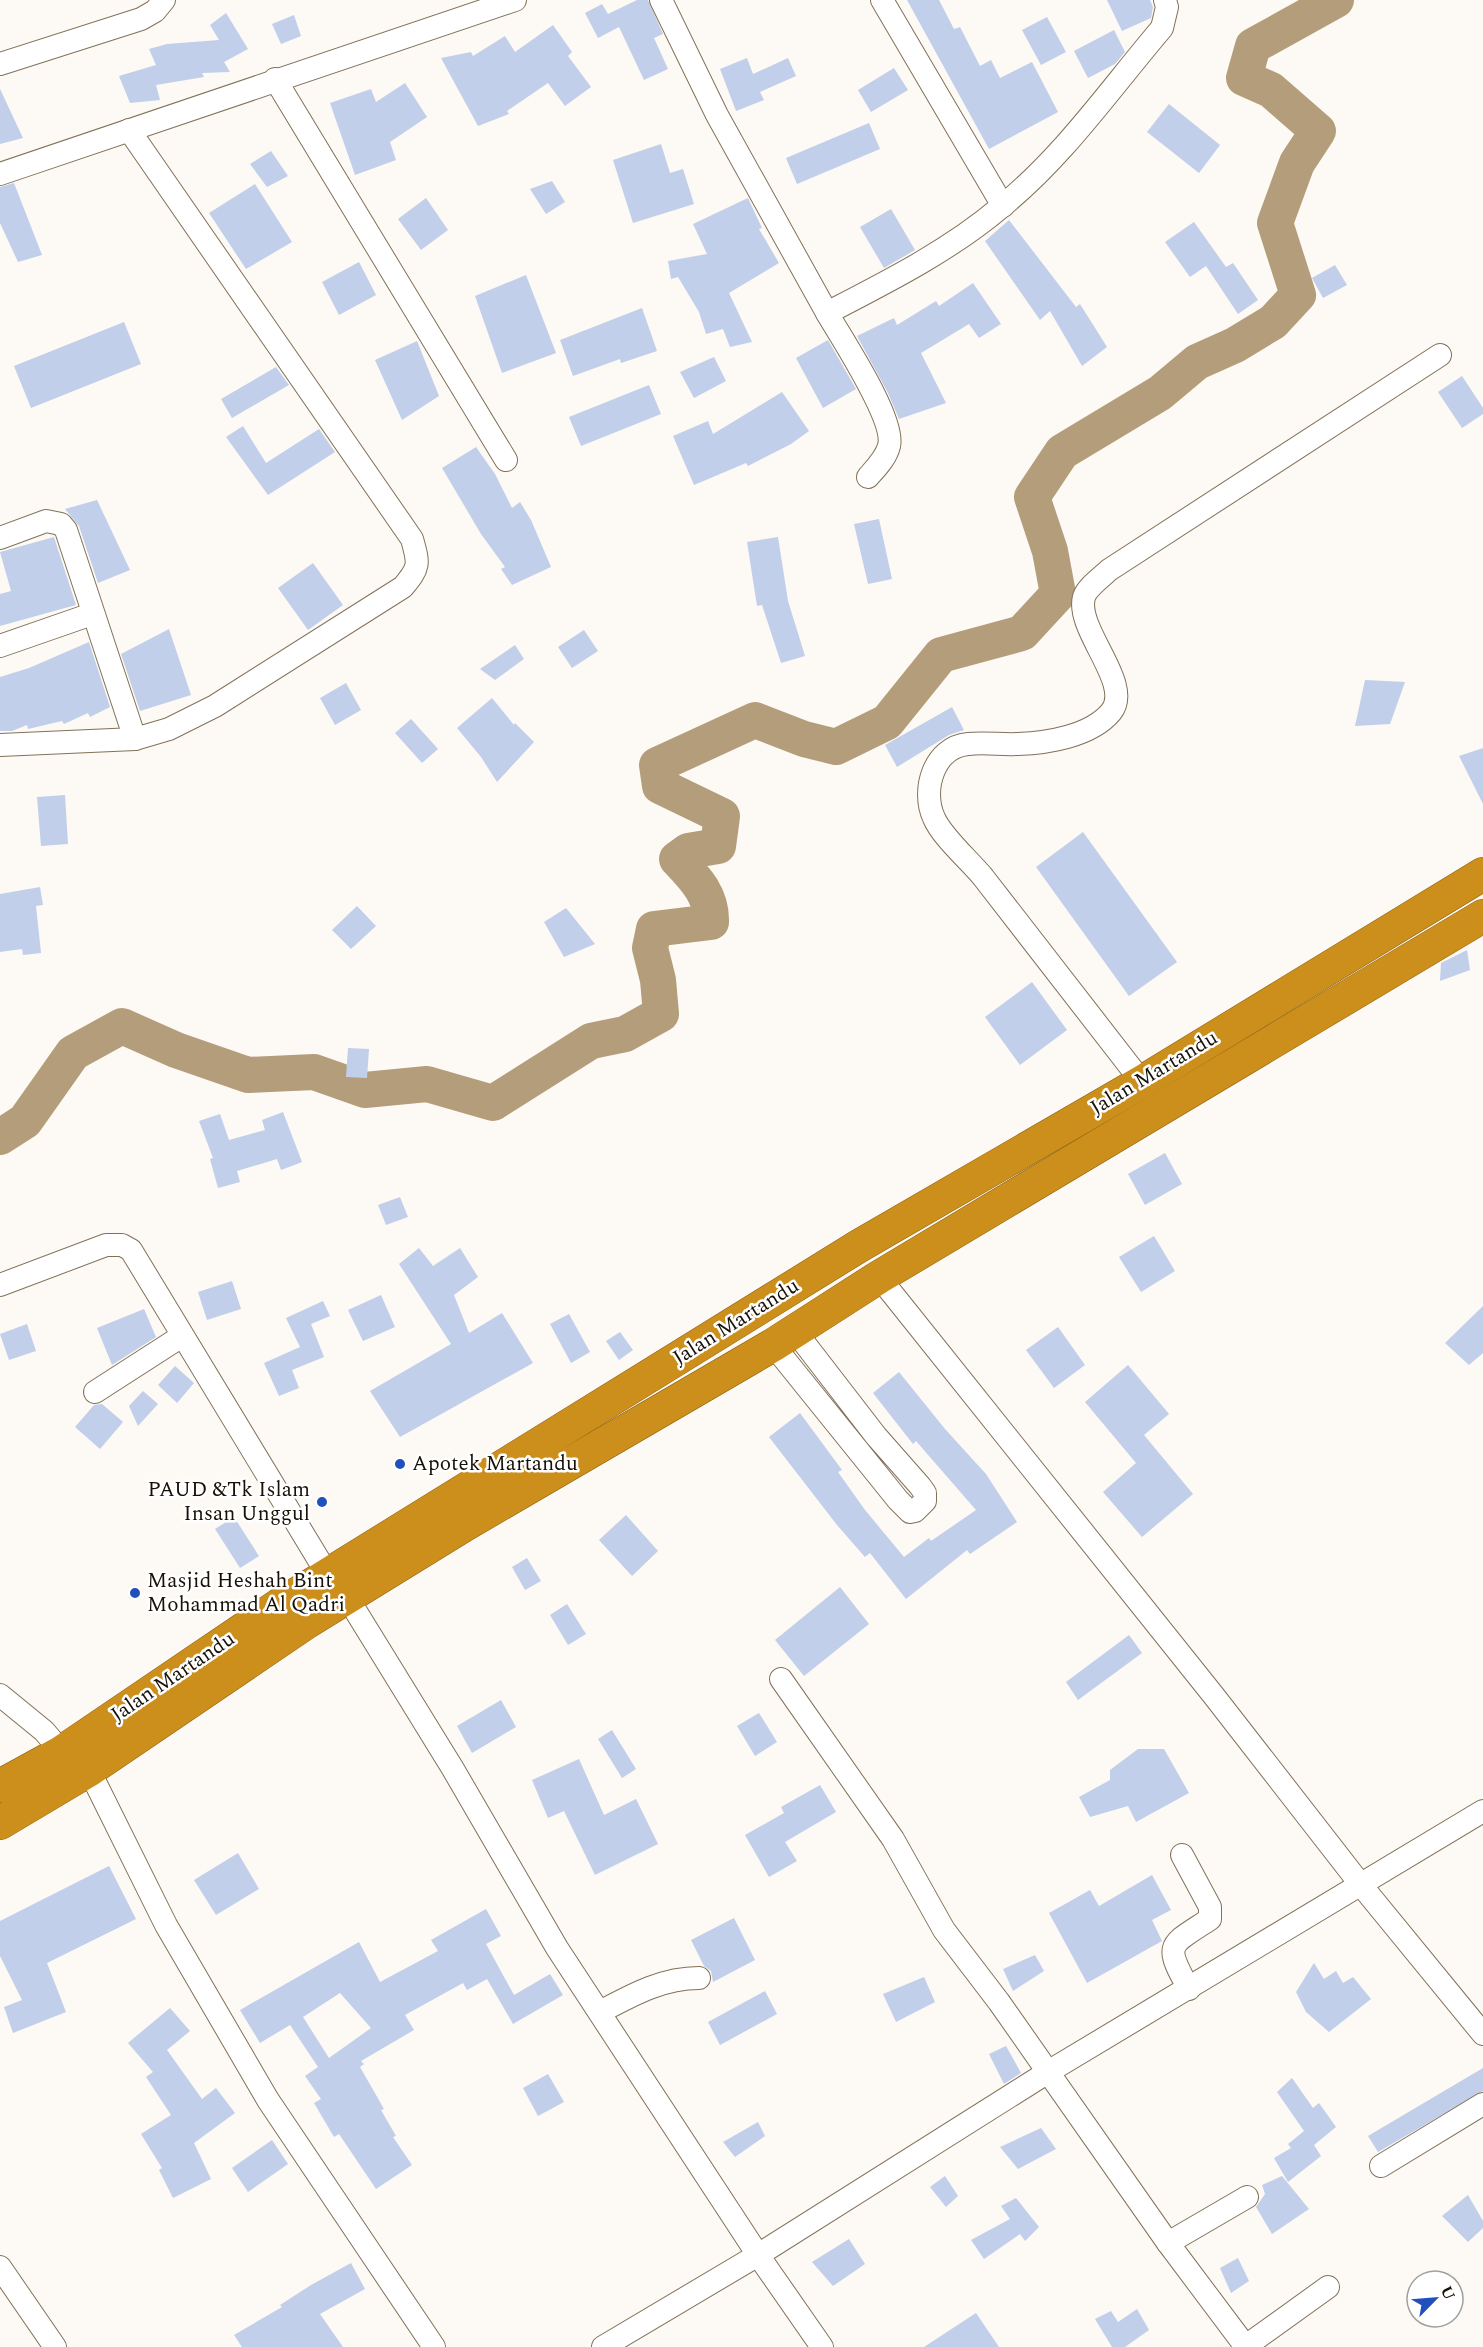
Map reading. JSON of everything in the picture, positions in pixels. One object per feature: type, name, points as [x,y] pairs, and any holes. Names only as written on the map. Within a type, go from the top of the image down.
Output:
[{"type":"highway","name":"Jalan Martandu","points":[[0,1823],[88,1770],[338,1586],[459,1512],[859,1246],[1142,1082],[1483,874]]},
{"type":"highway","name":"Jalan Martandu","points":[[459,1512],[784,1338],[879,1277],[1483,916]]},
{"type":"highway","name":"Jalan Martandu","points":[[0,1786],[62,1752],[279,1605],[338,1586]]},
{"type":"street","points":[[0,64],[141,19],[155,11],[164,0]]},
{"type":"street","points":[[0,174],[275,79],[515,0]]},
{"type":"street","points":[[662,0],[717,115],[875,397],[888,429],[890,445],[883,459],[868,477]]},
{"type":"street","points":[[882,0],[1003,206]]},
{"type":"street","points":[[827,313],[892,279],[969,232],[1003,206],[1075,136],[1162,28],[1167,7],[1164,0]]},
{"type":"street","points":[[275,79],[507,460]]},
{"type":"street","points":[[0,745],[135,739],[169,729],[225,700],[403,587],[415,573],[418,563],[412,539],[129,130]]},
{"type":"street","points":[[1142,1082],[975,868],[935,821],[930,809],[930,790],[935,765],[956,747],[1045,741],[1074,734],[1101,721],[1113,710],[1116,697],[1112,677],[1094,640],[1085,613],[1084,597],[1092,585],[1109,570],[1440,355]]},
{"type":"street","points":[[0,538],[46,521],[61,524],[66,530],[135,739]]},
{"type":"street","points":[[0,646],[92,614]]},
{"type":"street","points":[[0,1285],[106,1245],[122,1245],[137,1259],[182,1336],[453,1769],[557,1948],[758,2255],[822,2347]]},
{"type":"street","points":[[879,1277],[1214,1696],[1361,1885],[1483,2034]]},
{"type":"street","points":[[95,1392],[182,1336]]},
{"type":"street","points":[[784,1338],[920,1486],[925,1493],[925,1501],[915,1511],[910,1512],[898,1500],[784,1338]]},
{"type":"street","points":[[781,1679],[893,1839],[944,1930],[999,2002],[1168,2243],[1246,2347],[1328,2287]]},
{"type":"street","points":[[0,1695],[44,1731],[62,1752]]},
{"type":"street","points":[[88,1770],[166,1925],[268,2100],[434,2347]]},
{"type":"street","points":[[603,2347],[758,2255],[1048,2072],[1483,1811]]},
{"type":"street","points":[[1182,1855],[1210,1907],[1210,1919],[1176,1941],[1173,1948],[1173,1961],[1189,1989]]},
{"type":"street","points":[[600,2012],[642,1990],[683,1978],[699,1977]]},
{"type":"street","points":[[1381,2166],[1483,2104]]},
{"type":"street","points":[[1168,2243],[1247,2197]]},
{"type":"street","points":[[0,2267],[55,2347]]},
{"type":"building","points":[[637,0],[648,0],[663,34],[654,38],[668,69],[644,80],[619,27],[598,38],[585,13],[602,4],[608,14]]},
{"type":"building","points":[[907,0],[939,0],[954,29],[960,27],[980,66],[991,60],[1000,78],[1032,62],[1058,112],[989,149]]},
{"type":"building","points":[[1107,0],[1150,0],[1153,7],[1151,18],[1122,31]]},
{"type":"building","points":[[226,13],[248,49],[224,62],[230,72],[202,73],[204,77],[156,85],[160,100],[130,103],[119,76],[156,65],[149,49],[167,44],[219,40],[210,25]]},
{"type":"building","points":[[294,15],[301,36],[281,44],[272,24]]},
{"type":"building","points":[[1047,17],[1066,52],[1041,65],[1022,30]]},
{"type":"building","points":[[553,25],[572,52],[568,56],[591,87],[565,106],[548,83],[507,111],[509,114],[478,126],[441,58],[471,52],[473,56],[505,36],[515,52]]},
{"type":"building","points":[[1114,30],[1125,52],[1115,64],[1088,78],[1074,51]]},
{"type":"building","points":[[747,58],[753,74],[788,58],[796,76],[760,92],[764,100],[736,111],[720,69]]},
{"type":"building","points":[[894,68],[908,90],[871,112],[858,90]]},
{"type":"building","points":[[405,83],[427,117],[390,142],[396,160],[355,175],[330,103],[371,89],[376,102]]},
{"type":"building","points":[[0,89],[23,138],[0,144]]},
{"type":"building","points":[[1169,104],[1220,145],[1199,173],[1147,132]]},
{"type":"building","points":[[869,123],[880,149],[797,184],[786,158]]},
{"type":"building","points":[[661,144],[670,173],[683,169],[694,204],[633,223],[613,160]]},
{"type":"building","points":[[271,151],[288,176],[267,187],[250,164]]},
{"type":"building","points":[[552,181],[565,202],[546,214],[530,189]]},
{"type":"building","points":[[14,183],[42,255],[18,262],[0,223],[0,187]]},
{"type":"building","points":[[255,184],[292,242],[246,269],[209,213]]},
{"type":"building","points":[[426,198],[448,230],[421,250],[398,219]]},
{"type":"building","points":[[748,198],[762,228],[759,229],[779,263],[729,293],[752,342],[730,347],[723,329],[706,334],[699,312],[678,277],[671,279],[668,261],[707,254],[693,224]]},
{"type":"building","points":[[891,209],[915,250],[884,268],[860,227]]},
{"type":"building","points":[[1009,220],[1076,307],[1080,304],[1107,347],[1082,366],[1050,311],[1040,320],[985,241]]},
{"type":"building","points":[[1194,222],[1226,267],[1233,263],[1258,300],[1238,314],[1206,266],[1190,277],[1165,242]]},
{"type":"building","points":[[359,262],[376,295],[339,315],[322,282]]},
{"type":"building","points":[[1335,265],[1347,285],[1323,298],[1312,278]]},
{"type":"building","points":[[526,275],[556,353],[502,373],[475,296]]},
{"type":"building","points":[[973,283],[1001,324],[979,338],[969,324],[921,353],[946,403],[899,419],[888,393],[857,336],[894,318],[897,325],[936,301],[939,306]]},
{"type":"building","points":[[642,308],[657,351],[621,363],[620,359],[573,376],[560,340]]},
{"type":"building","points":[[124,322],[141,364],[31,408],[14,366]]},
{"type":"building","points":[[828,340],[856,389],[823,408],[796,358]]},
{"type":"building","points":[[417,341],[439,396],[402,420],[375,360]]},
{"type":"building","points":[[714,357],[726,381],[694,398],[680,372]]},
{"type":"building","points":[[276,367],[289,385],[232,418],[221,399]]},
{"type":"building","points":[[1462,376],[1483,408],[1483,414],[1462,428],[1438,392]]},
{"type":"building","points":[[649,385],[661,414],[581,446],[569,417]]},
{"type":"building","points":[[782,392],[809,431],[791,444],[748,466],[746,463],[694,485],[673,436],[708,421],[713,434]]},
{"type":"building","points":[[243,426],[266,463],[319,429],[335,452],[268,495],[226,437]]},
{"type":"building","points":[[476,447],[495,474],[512,508],[520,502],[531,520],[551,567],[512,585],[501,569],[505,567],[481,534],[442,468]]},
{"type":"building","points":[[97,500],[130,570],[98,583],[79,526],[65,509]]},
{"type":"building","points":[[879,519],[892,579],[868,584],[854,524]]},
{"type":"building","points":[[54,537],[76,605],[0,626],[0,594],[11,591],[0,552]]},
{"type":"building","points":[[778,537],[788,601],[805,656],[781,663],[762,605],[757,606],[747,542]]},
{"type":"building","points":[[313,563],[343,605],[308,630],[278,588]]},
{"type":"building","points":[[169,629],[191,695],[140,711],[121,654]]},
{"type":"building","points":[[584,630],[598,651],[572,668],[558,647]]},
{"type":"building","points":[[89,642],[110,707],[90,717],[88,713],[64,724],[62,721],[28,729],[27,725],[12,731],[0,731],[0,677],[29,668]]},
{"type":"building","points":[[515,645],[524,659],[495,680],[480,669]]},
{"type":"building","points":[[1365,680],[1405,682],[1390,724],[1355,726]]},
{"type":"building","points":[[346,683],[361,710],[335,725],[320,698]]},
{"type":"building","points":[[492,698],[514,725],[515,723],[534,742],[497,782],[481,757],[457,728]]},
{"type":"building","points":[[952,707],[964,730],[949,735],[897,767],[885,745]]},
{"type":"building","points":[[411,719],[438,749],[422,763],[395,733]]},
{"type":"building","points":[[1483,748],[1483,804],[1459,756]]},
{"type":"building","points":[[65,795],[68,844],[41,846],[37,797]]},
{"type":"building","points":[[1083,832],[1177,962],[1129,996],[1036,867]]},
{"type":"building","points":[[40,887],[43,905],[36,906],[41,953],[23,955],[22,949],[0,952],[0,894]]},
{"type":"building","points":[[357,906],[376,926],[351,949],[332,930]]},
{"type":"building","points":[[566,908],[595,944],[564,957],[544,922]]},
{"type":"building","points":[[1467,950],[1470,970],[1440,981],[1441,963]]},
{"type":"building","points":[[1032,982],[1067,1030],[1020,1065],[985,1017]]},
{"type":"building","points":[[348,1048],[369,1049],[367,1078],[346,1077]]},
{"type":"building","points":[[283,1112],[302,1162],[281,1170],[277,1159],[237,1171],[240,1182],[218,1188],[210,1159],[213,1158],[199,1121],[220,1114],[229,1140],[265,1130],[262,1120]]},
{"type":"building","points":[[1165,1153],[1182,1184],[1145,1205],[1128,1174]]},
{"type":"building","points":[[400,1197],[408,1217],[386,1225],[378,1205]]},
{"type":"building","points":[[1154,1236],[1175,1271],[1141,1292],[1119,1257]]},
{"type":"building","points":[[419,1248],[433,1266],[460,1248],[478,1277],[454,1295],[469,1333],[502,1313],[533,1363],[400,1437],[370,1391],[451,1344],[399,1264]]},
{"type":"building","points":[[232,1281],[241,1309],[207,1320],[198,1292]]},
{"type":"building","points":[[381,1295],[395,1327],[363,1341],[348,1310]]},
{"type":"building","points":[[323,1301],[330,1316],[311,1324],[324,1357],[292,1370],[299,1388],[279,1396],[264,1363],[300,1347],[286,1318]]},
{"type":"building","points":[[1483,1306],[1483,1353],[1469,1365],[1445,1343]]},
{"type":"building","points":[[144,1309],[156,1337],[112,1365],[97,1328]]},
{"type":"building","points":[[569,1314],[590,1352],[571,1363],[550,1324]]},
{"type":"building","points":[[27,1324],[36,1351],[9,1360],[0,1334]]},
{"type":"building","points":[[1058,1327],[1085,1365],[1054,1388],[1026,1350]]},
{"type":"building","points":[[620,1332],[633,1350],[619,1360],[606,1341]]},
{"type":"building","points":[[1128,1365],[1169,1414],[1144,1435],[1193,1494],[1142,1537],[1103,1492],[1136,1463],[1085,1402]]},
{"type":"building","points":[[175,1366],[194,1383],[177,1403],[158,1385]]},
{"type":"building","points":[[899,1372],[945,1429],[986,1474],[1017,1522],[970,1554],[967,1550],[906,1599],[870,1553],[865,1557],[837,1525],[769,1437],[800,1413],[842,1470],[838,1472],[865,1510],[904,1557],[929,1538],[931,1541],[976,1510],[916,1441],[913,1444],[873,1393]]},
{"type":"building","points":[[143,1391],[158,1404],[138,1426],[129,1406]]},
{"type":"building","points":[[102,1404],[123,1422],[100,1449],[75,1427],[94,1405]]},
{"type":"building","points":[[626,1515],[658,1551],[632,1576],[599,1540]]},
{"type":"building","points":[[234,1517],[259,1556],[240,1568],[215,1529]]},
{"type":"building","points":[[527,1558],[541,1581],[525,1590],[512,1567]]},
{"type":"building","points":[[840,1587],[869,1624],[804,1676],[775,1640]]},
{"type":"building","points":[[567,1604],[586,1634],[568,1645],[550,1615]]},
{"type":"building","points":[[1129,1635],[1142,1653],[1078,1700],[1066,1682]]},
{"type":"building","points":[[501,1700],[516,1727],[472,1753],[457,1726]]},
{"type":"building","points":[[759,1713],[777,1742],[755,1756],[737,1726]]},
{"type":"building","points":[[612,1730],[636,1769],[622,1778],[598,1739]]},
{"type":"building","points":[[1138,1749],[1164,1749],[1189,1793],[1136,1822],[1128,1806],[1090,1817],[1079,1797],[1110,1780],[1110,1770]]},
{"type":"building","points":[[579,1759],[604,1815],[636,1799],[658,1844],[595,1875],[564,1811],[548,1818],[532,1780]]},
{"type":"building","points":[[820,1785],[836,1812],[785,1842],[797,1861],[769,1877],[745,1835],[784,1813],[781,1807]]},
{"type":"building","points":[[238,1853],[259,1889],[216,1915],[194,1880]]},
{"type":"building","points":[[109,1866],[136,1919],[47,1963],[66,2012],[13,2033],[4,2007],[22,2000],[0,1956],[0,1921]]},
{"type":"building","points":[[1152,1875],[1171,1910],[1152,1920],[1162,1941],[1087,1983],[1049,1913],[1090,1890],[1099,1906]]},
{"type":"building","points":[[486,1909],[501,1936],[486,1944],[514,1995],[550,1974],[563,1995],[513,2024],[487,1979],[467,1990],[463,1983],[405,2015],[414,2030],[361,2061],[364,2064],[360,2067],[384,2109],[381,2110],[396,2136],[393,2137],[412,2165],[376,2189],[339,2134],[334,2137],[314,2103],[321,2099],[305,2076],[318,2067],[290,2025],[260,2043],[240,2010],[359,1942],[380,1982],[438,1951],[431,1940]],"holes":[[[340,1993],[371,2028],[329,2058],[303,2017]]]},
{"type":"building","points":[[734,1918],[755,1960],[713,1982],[711,1971],[704,1966],[691,1940]]},
{"type":"building","points":[[1035,1955],[1044,1971],[1013,1991],[1003,1969]]},
{"type":"building","points":[[1314,1963],[1324,1979],[1336,1971],[1343,1983],[1353,1977],[1371,1999],[1329,2032],[1306,2012],[1296,1992]]},
{"type":"building","points":[[924,1977],[935,2002],[896,2022],[883,1994]]},
{"type":"building","points":[[765,1991],[777,2014],[720,2045],[708,2022]]},
{"type":"building","points":[[170,2008],[190,2031],[167,2050],[202,2099],[216,2088],[235,2113],[194,2143],[211,2179],[173,2198],[159,2170],[162,2168],[141,2134],[171,2115],[146,2077],[153,2072],[128,2043]]},
{"type":"building","points":[[1006,2046],[1021,2073],[1004,2084],[989,2054]]},
{"type":"building","points":[[1483,2068],[1483,2091],[1378,2152],[1368,2136]]},
{"type":"building","points":[[548,2074],[564,2102],[538,2116],[523,2088]]},
{"type":"building","points":[[1292,2078],[1313,2108],[1319,2103],[1336,2127],[1314,2145],[1321,2156],[1288,2182],[1274,2158],[1291,2148],[1288,2144],[1304,2131],[1277,2092]]},
{"type":"building","points":[[758,2122],[765,2136],[735,2157],[723,2142]]},
{"type":"building","points":[[1041,2128],[1056,2149],[1018,2169],[1000,2147]]},
{"type":"building","points":[[272,2140],[288,2164],[248,2192],[232,2168]]},
{"type":"building","points":[[945,2176],[958,2196],[946,2207],[930,2187]]},
{"type":"building","points":[[1282,2176],[1309,2209],[1272,2234],[1256,2207],[1265,2194],[1262,2185]]},
{"type":"building","points":[[1468,2195],[1483,2221],[1483,2228],[1468,2242],[1442,2216]]},
{"type":"building","points":[[1016,2198],[1039,2227],[1025,2241],[1020,2234],[984,2259],[971,2240],[1010,2219],[1001,2206]]},
{"type":"building","points":[[849,2239],[865,2264],[833,2286],[812,2262]]},
{"type":"building","points":[[1238,2258],[1249,2281],[1231,2293],[1220,2268]]},
{"type":"building","points":[[351,2263],[365,2289],[320,2314],[343,2347],[242,2347],[234,2335],[282,2307],[280,2305],[311,2285]]},
{"type":"building","points":[[1137,2309],[1149,2330],[1125,2347],[1112,2347],[1095,2319],[1111,2311],[1118,2322]]},
{"type":"building","points":[[976,2313],[999,2347],[924,2347]]},
{"type":"waterway","points":[[0,1137],[25,1121],[73,1053],[122,1026],[176,1050],[248,1075],[314,1072],[365,1090],[427,1084],[493,1103],[591,1041],[625,1034],[661,1014],[658,980],[650,948],[654,929],[711,922],[711,912],[705,895],[696,880],[677,859],[688,851],[718,846],[722,816],[660,786],[657,765],[755,720],[804,739],[836,747],[887,722],[941,655],[1022,633],[1058,594],[1050,551],[1032,497],[1062,452],[1160,393],[1197,362],[1235,345],[1273,322],[1298,295],[1275,223],[1297,163],[1318,131],[1271,90],[1244,78],[1253,46],[1336,0]]},
{"type":"place","name":"Apotek Martandu","points":[[400,1464]]},
{"type":"place","name":"PAUD &Tk Islam Insan Unggul","points":[[322,1502]]},
{"type":"place","name":"Masjid Heshah Bint Mohammad Al Qadri","points":[[135,1593]]}]
